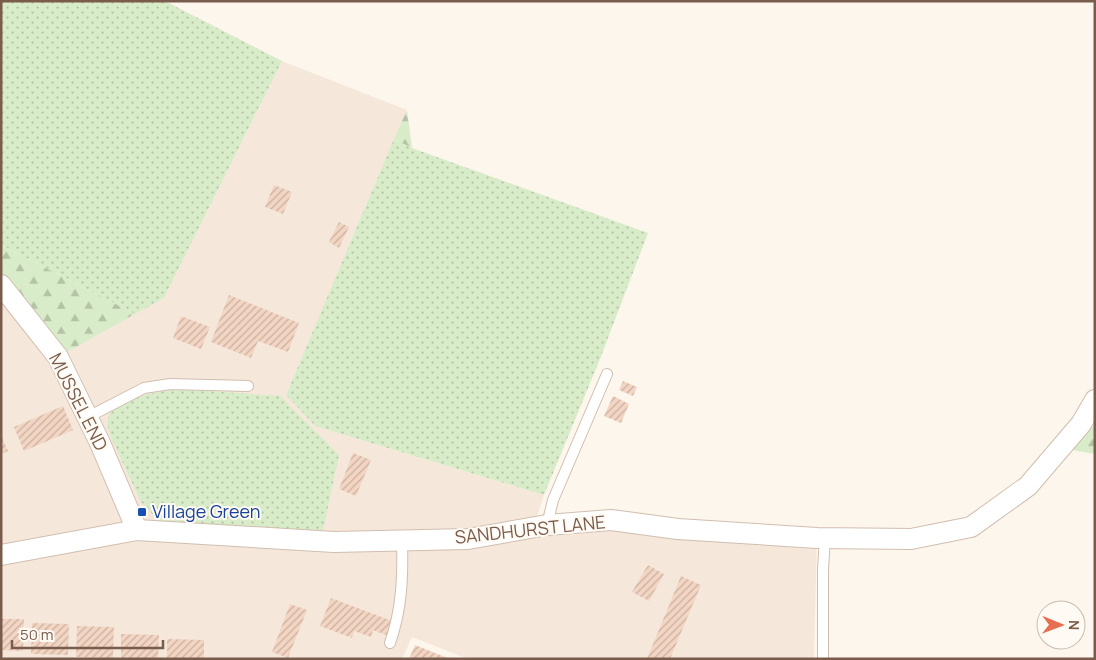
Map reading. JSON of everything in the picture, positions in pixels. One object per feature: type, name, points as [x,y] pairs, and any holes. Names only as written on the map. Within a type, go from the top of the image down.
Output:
[{"type":"street","name":"MUSSEL END","points":[[1,285],[58,357],[88,417],[137,530]]},
{"type":"street","name":"SANDHURST LANE","points":[[1,555],[137,530],[334,542],[402,541],[468,539],[547,525],[611,520],[678,529],[825,538],[911,539],[971,527],[1028,486],[1081,424],[1095,400]]},
{"type":"lane","points":[[547,525],[553,500],[607,374]]},
{"type":"lane","points":[[88,417],[144,388],[170,384],[248,386]]},
{"type":"lane","points":[[823,659],[825,538]]},
{"type":"lane","points":[[390,643],[398,621],[400,605],[402,541]]},
{"type":"shaded area","points":[[282,61],[407,110],[286,395],[315,426],[544,495],[534,526],[817,538],[814,659],[468,659],[412,637],[402,659],[1,659],[1,285],[164,298]]},
{"type":"green space","points":[[1,1],[165,1],[282,61],[164,298],[135,314],[1,245]]},
{"type":"green space","points":[[407,110],[412,148],[394,139]]},
{"type":"green space","points":[[394,139],[412,148],[648,233],[600,359],[544,495],[315,426],[286,395]]},
{"type":"green space","points":[[1,245],[135,314],[58,357],[1,285]]},
{"type":"green space","points":[[178,389],[280,396],[339,455],[323,531],[158,521],[141,502],[107,425],[109,414],[126,403],[150,394]]},
{"type":"green space","points":[[1081,424],[1095,427],[1095,454],[1061,448]]},
{"type":"building","points":[[274,185],[292,192],[283,214],[265,207]]},
{"type":"building","points":[[339,222],[349,227],[339,248],[329,242]]},
{"type":"building","points":[[229,295],[299,323],[288,352],[258,341],[251,358],[211,342]]},
{"type":"building","points":[[181,316],[210,327],[201,349],[173,338]]},
{"type":"building","points":[[623,381],[637,387],[633,396],[619,390]]},
{"type":"building","points":[[613,396],[629,404],[621,423],[604,416]]},
{"type":"building","points":[[63,406],[73,430],[24,451],[14,427]]},
{"type":"building","points":[[1,435],[8,451],[1,454]]},
{"type":"building","points":[[353,453],[371,460],[356,496],[339,489]]},
{"type":"building","points":[[648,565],[664,574],[649,601],[632,592]]},
{"type":"building","points":[[681,576],[701,585],[670,659],[647,659]]},
{"type":"building","points":[[331,598],[392,621],[386,635],[373,630],[371,637],[354,631],[352,638],[320,626]]},
{"type":"building","points":[[290,604],[307,610],[288,658],[272,652]]},
{"type":"building","points":[[1,619],[24,619],[23,651],[1,650]]},
{"type":"building","points":[[32,623],[69,624],[68,655],[31,654]]},
{"type":"building","points":[[77,626],[114,627],[113,658],[76,657]]},
{"type":"building","points":[[121,634],[159,635],[158,659],[121,659]]},
{"type":"building","points":[[167,639],[204,640],[204,659],[167,659]]},
{"type":"building","points":[[415,645],[450,659],[409,659]]},
{"type":"place","name":"Village Green","points":[[142,512]]}]
